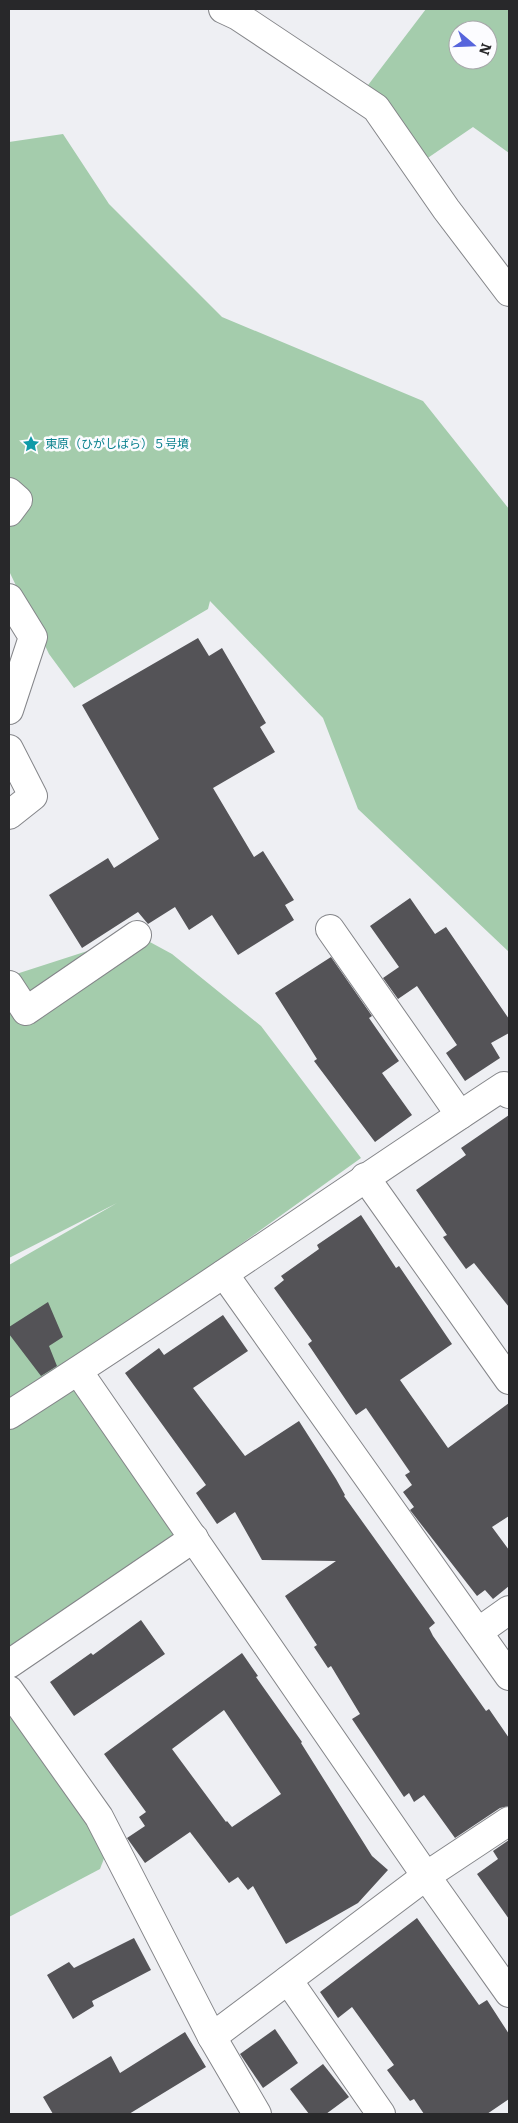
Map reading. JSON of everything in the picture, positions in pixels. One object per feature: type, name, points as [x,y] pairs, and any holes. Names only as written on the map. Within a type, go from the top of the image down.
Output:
[{"type":"street","points":[[230,11],[376,108],[446,209],[509,292]]},
{"type":"street","points":[[9,492],[18,500],[9,512]]},
{"type":"street","points":[[9,598],[33,637],[9,710]]},
{"type":"street","points":[[9,749],[33,796],[9,815]]},
{"type":"street","points":[[330,929],[460,1115]]},
{"type":"street","points":[[9,985],[26,1011],[137,935]]},
{"type":"street","points":[[9,1416],[504,1086],[509,1094]]},
{"type":"street","points":[[365,1177],[509,1380]]},
{"type":"street","points":[[224,1274],[509,1676]]},
{"type":"street","points":[[78,1371],[426,1876],[509,1993]]},
{"type":"street","points":[[9,1664],[194,1538]]},
{"type":"street","points":[[478,1632],[509,1610]]},
{"type":"street","points":[[9,1690],[99,1817],[212,2037],[257,2114]]},
{"type":"street","points":[[212,2037],[426,1876],[509,1821]]},
{"type":"street","points":[[288,1980],[381,2114]]},
{"type":"green space","points":[[426,9],[509,9],[509,153],[473,127],[416,166],[359,97]]},
{"type":"green space","points":[[63,134],[109,204],[222,317],[423,401],[509,509],[509,952],[358,809],[323,718],[210,601],[208,609],[74,688],[49,654],[9,571],[9,526],[28,497],[9,480],[9,142]]},
{"type":"green space","points":[[137,935],[172,954],[261,1026],[361,1158],[174,1292],[78,1371],[185,1534],[9,1664],[9,1265],[117,1203],[9,1258],[9,975]]},
{"type":"green space","points":[[9,1691],[108,1848],[100,1869],[9,1917]]},
{"type":"building","points":[[198,638],[209,656],[222,648],[266,723],[260,727],[275,752],[213,788],[254,857],[263,851],[294,900],[285,905],[294,920],[238,955],[212,915],[189,930],[175,907],[148,924],[138,912],[82,948],[49,895],[108,858],[114,868],[159,839],[82,705]]},
{"type":"building","points":[[410,898],[435,934],[446,927],[509,1019],[509,1033],[491,1043],[500,1058],[465,1081],[446,1053],[457,1045],[417,986],[398,999],[383,978],[399,967],[370,926]]},
{"type":"building","points":[[331,957],[372,1016],[369,1018],[399,1061],[382,1073],[412,1115],[375,1142],[314,1061],[317,1059],[275,993]]},
{"type":"building","points":[[509,1115],[509,1307],[474,1263],[466,1269],[443,1237],[447,1235],[416,1190],[466,1155],[461,1148]]},
{"type":"building","points":[[361,1215],[396,1268],[399,1266],[452,1344],[400,1380],[448,1448],[509,1403],[509,1516],[492,1527],[509,1550],[509,1586],[493,1599],[485,1590],[477,1596],[410,1510],[414,1507],[403,1492],[412,1485],[405,1475],[410,1472],[366,1408],[356,1415],[308,1344],[312,1341],[274,1288],[284,1280],[281,1276],[319,1249],[317,1245]]},
{"type":"building","points":[[48,1302],[63,1337],[49,1346],[57,1366],[41,1376],[9,1334],[9,1327]]},
{"type":"building","points":[[223,1315],[248,1351],[193,1388],[245,1456],[299,1421],[336,1479],[344,1496],[435,1623],[429,1628],[433,1636],[486,1711],[489,1709],[509,1738],[509,1806],[500,1808],[455,1838],[424,1795],[414,1802],[409,1793],[404,1797],[352,1719],[360,1714],[331,1666],[328,1668],[314,1647],[317,1645],[285,1596],[336,1561],[262,1560],[235,1512],[217,1524],[196,1493],[206,1485],[125,1373],[159,1348],[164,1355]]},
{"type":"building","points":[[141,1620],[165,1654],[74,1716],[50,1682],[91,1653],[93,1655]]},
{"type":"building","points":[[242,1653],[258,1676],[256,1677],[302,1742],[372,1856],[388,1870],[358,1903],[286,1944],[253,1886],[248,1890],[238,1877],[229,1883],[190,1832],[145,1863],[127,1838],[145,1826],[139,1817],[146,1812],[104,1754]],"holes":[[[224,1710],[281,1794],[232,1827],[226,1822],[172,1749]]]},
{"type":"building","points":[[509,1840],[509,1919],[477,1874],[498,1859],[493,1851]]},
{"type":"building","points":[[417,1918],[479,2005],[487,2000],[509,2034],[509,2099],[487,2114],[424,2114],[414,2099],[410,2101],[387,2070],[394,2065],[352,2007],[338,2018],[320,1992]]},
{"type":"building","points":[[134,1938],[151,1970],[92,2001],[94,2006],[73,2019],[47,1975],[69,1962],[74,1968]]},
{"type":"building","points":[[275,2029],[298,2063],[263,2088],[240,2054]]},
{"type":"building","points":[[185,2032],[206,2067],[129,2114],[53,2114],[43,2097],[111,2056],[120,2073]]},
{"type":"building","points":[[323,2064],[349,2097],[326,2114],[309,2114],[290,2089]]},
{"type":"place","name":"東原（ひがしばら）５号墳","points":[[31,444]]}]
